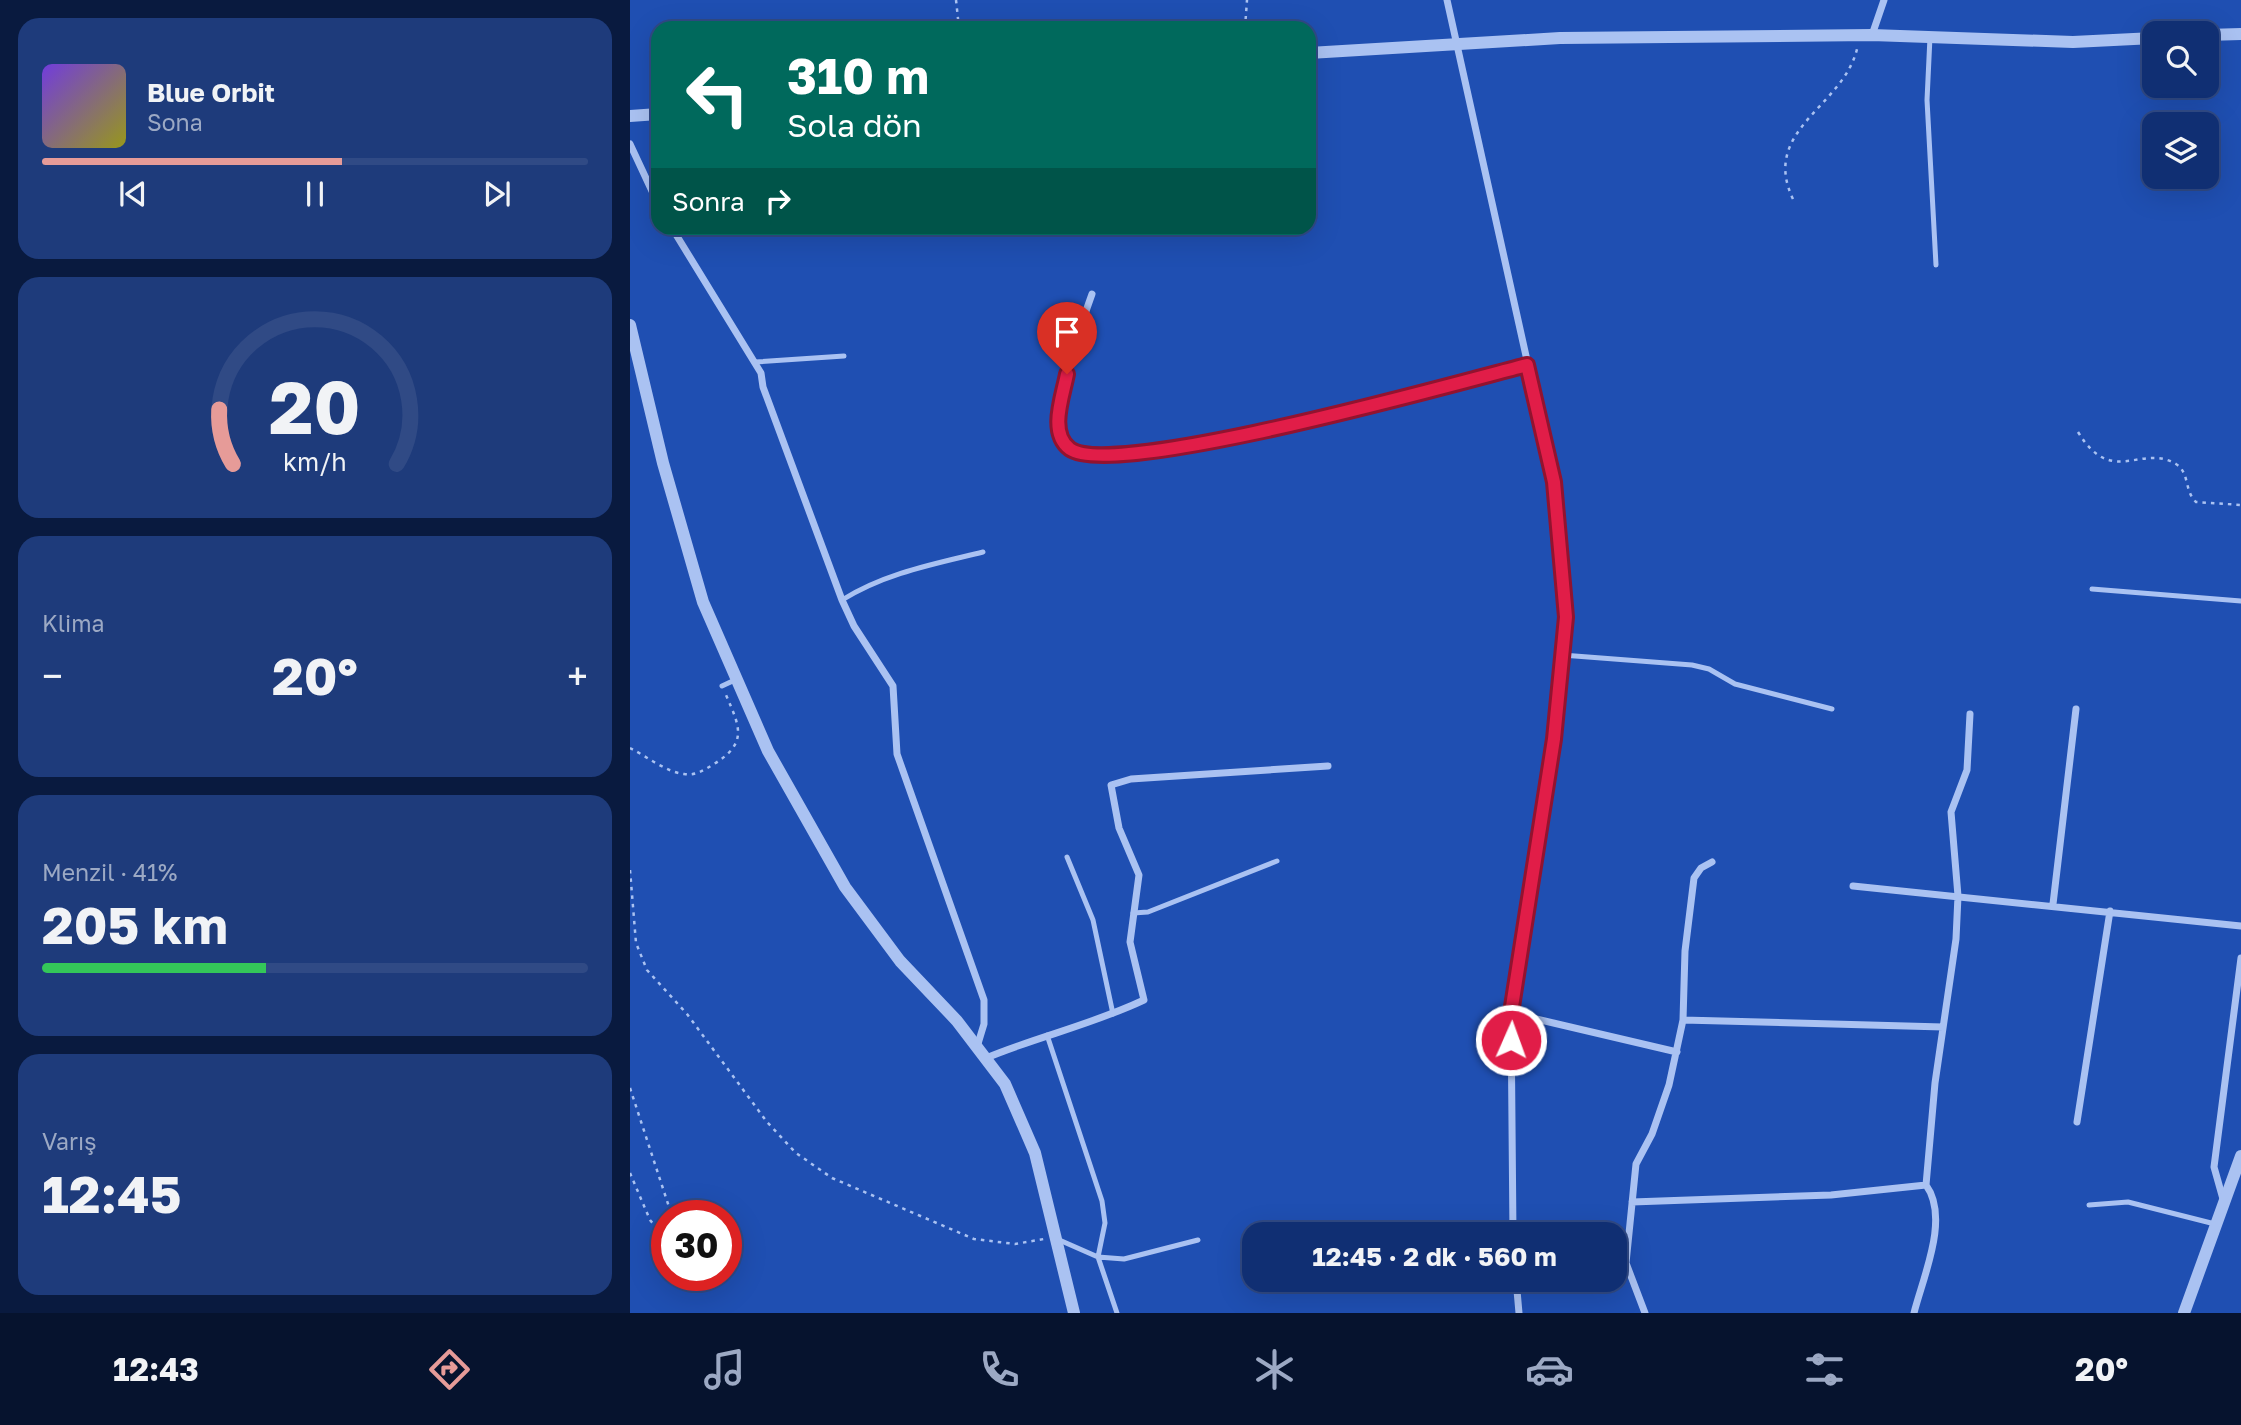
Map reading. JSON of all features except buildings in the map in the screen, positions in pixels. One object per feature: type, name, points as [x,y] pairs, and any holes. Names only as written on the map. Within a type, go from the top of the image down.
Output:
[{"type":"street","points":[[1447,0],[1554,482],[1566,617],[1552,752],[1511,1013],[1513,1222]]},
{"type":"street","points":[[1866,35],[1884,0]]},
{"type":"street","points":[[2219,35],[2241,34]]},
{"type":"street","points":[[1316,53],[1560,38],[1866,35],[2073,42],[2142,39]]},
{"type":"street","points":[[630,116],[651,114]]},
{"type":"street","points":[[630,144],[651,189]]},
{"type":"street","points":[[676,235],[761,373],[763,387],[842,600],[894,686],[897,754],[984,1000],[984,1024],[977,1047]]},
{"type":"street","points":[[1092,294],[1071,353],[1058,424],[1063,442],[1070,449],[1087,454],[1154,451],[1210,444],[1527,365]]},
{"type":"street","points":[[630,325],[663,463],[703,602],[768,751],[845,887],[900,961],[957,1021],[1005,1084],[1035,1153],[1074,1313]]},
{"type":"street","points":[[2053,904],[2076,709]]},
{"type":"street","points":[[1914,1313],[1937,1222],[1937,1205],[1926,1185],[1958,896],[1950,820],[1967,770],[1970,714]]},
{"type":"street","points":[[986,1058],[1024,1042],[1087,1026],[1144,1000],[1130,942],[1139,875],[1119,828],[1111,785],[1131,779],[1328,766]]},
{"type":"street","points":[[1645,1313],[1626,1262],[1636,1164],[1652,1134],[1670,1085],[1684,1020],[1685,951],[1694,878],[1701,867],[1712,862]]},
{"type":"street","points":[[1853,886],[2053,904],[2241,926]]},
{"type":"street","points":[[2077,1122],[2110,911]]},
{"type":"street","points":[[2223,1202],[2214,1167],[2241,958]]},
{"type":"street","points":[[1511,1013],[1677,1052]]},
{"type":"street","points":[[1684,1020],[1943,1027]]},
{"type":"street","points":[[2184,1313],[2241,1156]]},
{"type":"street","points":[[1632,1202],[1831,1195],[1926,1185]]},
{"type":"street","points":[[1517,1292],[1519,1313]]},
{"type":"lane","points":[[1930,37],[1927,100],[1936,265]]},
{"type":"lane","points":[[755,362],[844,356]]},
{"type":"lane","points":[[842,600],[867,584],[893,574],[983,552]]},
{"type":"lane","points":[[2092,589],[2241,601]]},
{"type":"lane","points":[[1562,655],[1692,665],[1709,669],[1735,684],[1832,709]]},
{"type":"lane","points":[[722,685],[737,679]]},
{"type":"lane","points":[[1067,857],[1093,920],[1113,1014]]},
{"type":"lane","points":[[1133,913],[1148,912],[1277,862]]},
{"type":"lane","points":[[1047,1035],[1102,1201],[1105,1223],[1097,1256],[1117,1313]]},
{"type":"lane","points":[[2089,1205],[2128,1202],[2215,1224]]},
{"type":"lane","points":[[1055,1238],[1097,1256],[1124,1259],[1198,1240]]},
{"type":"path","points":[[956,0],[958,21]]},
{"type":"path","points":[[1246,21],[1247,0]]},
{"type":"path","points":[[1793,199],[1784,171],[1786,157],[1796,134],[1817,107],[1839,88],[1866,35]]},
{"type":"path","points":[[2078,432],[2097,455],[2111,461],[2149,460],[2178,466],[2186,478],[2189,493],[2196,502],[2241,505]]},
{"type":"path","points":[[630,748],[683,774],[700,772],[727,756],[735,747],[738,732],[722,685]]},
{"type":"path","points":[[630,870],[636,943],[647,970],[687,1014],[767,1122],[796,1153],[832,1178],[974,1239],[1014,1244],[1055,1238]]},
{"type":"path","points":[[630,1088],[667,1200]]},
{"type":"path","points":[[630,1173],[651,1221]]},
{"type":"shaded area","points":[[630,0],[2241,0],[2241,1313],[630,1313]]},
{"type":"route","points":[[1067,374],[1058,424],[1059,433],[1070,449],[1087,454],[1154,451],[1210,444],[1527,365],[1554,482],[1566,617],[1554,739],[1511,1013],[1511,1040]]}]
